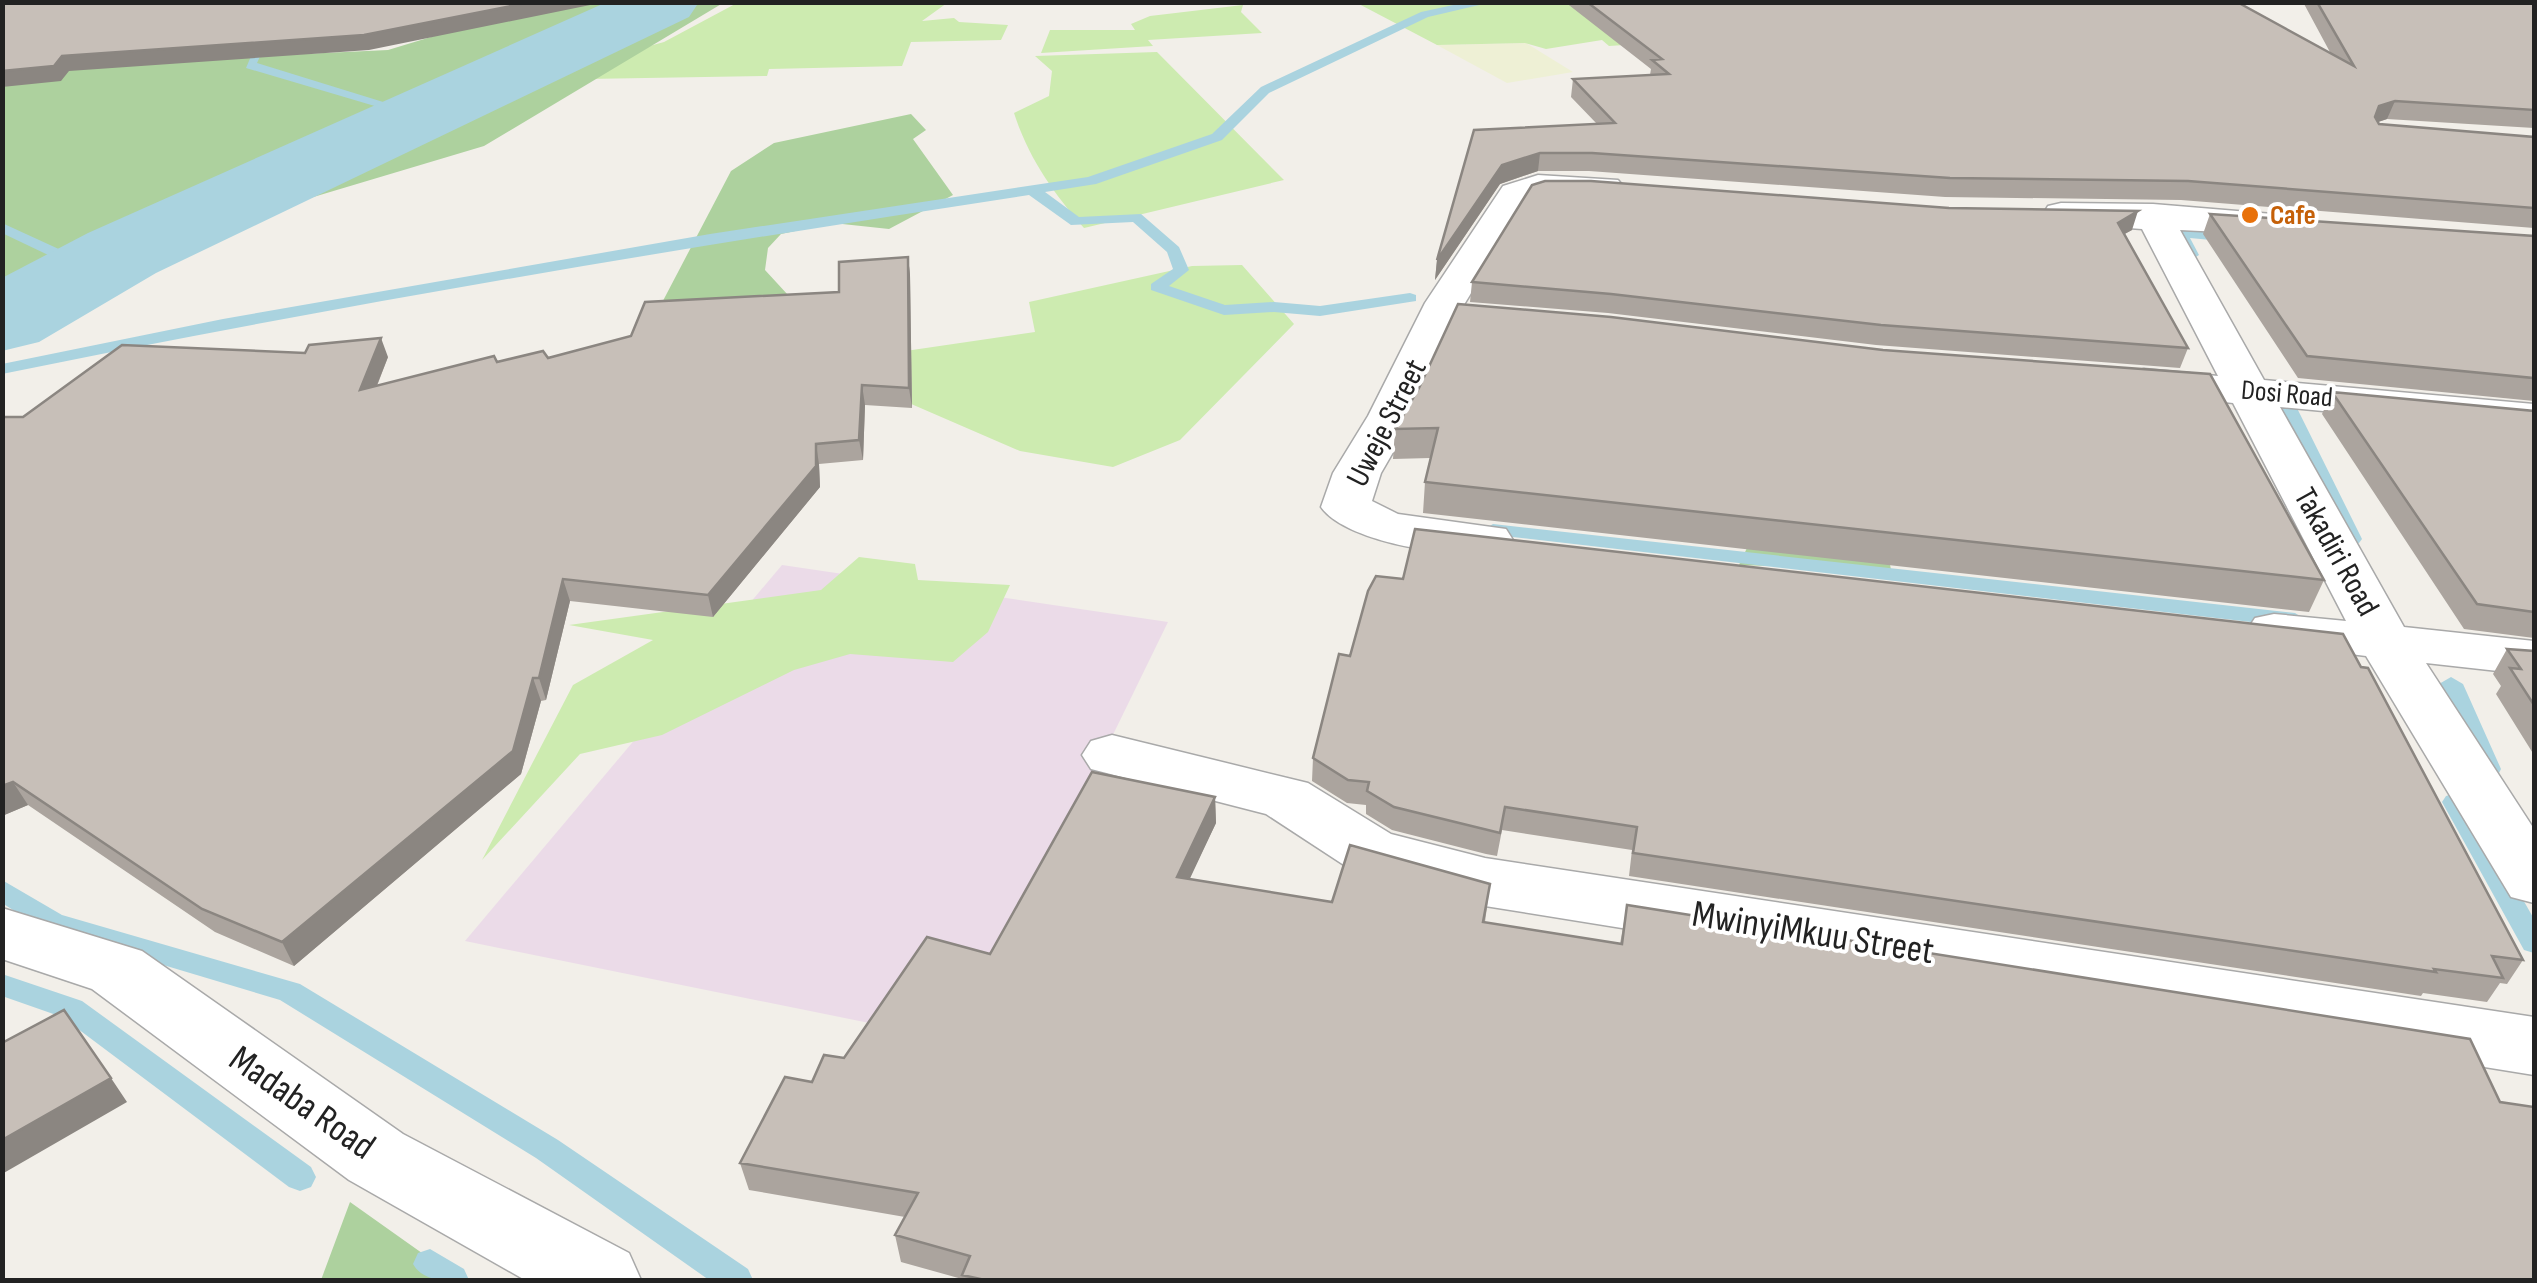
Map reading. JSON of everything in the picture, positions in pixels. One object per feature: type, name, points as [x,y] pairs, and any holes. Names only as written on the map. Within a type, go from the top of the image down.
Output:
[{"type":"street","name":"Uweje Street","points":[[1523,544],[1386,528],[1346,508],[1357,473],[1460,316],[1445,303],[1515,192],[1538,185],[1562,184],[1646,190]]},
{"type":"street","points":[[2021,213],[2154,215],[2325,227]]},
{"type":"street","name":"Takadiri Road","points":[[2154,215],[2385,643],[2534,880]]},
{"type":"street","name":"Dosi Road","points":[[2110,380],[2534,417]]},
{"type":"street","points":[[2228,625],[2534,658]]},
{"type":"street","name":"MwinyiMkuu Street","points":[[1112,755],[1286,798],[1370,851],[1485,882],[2534,1046]]},
{"type":"street","name":"Madaba Road","points":[[2,934],[117,970],[376,1157],[600,1280]]},
{"type":"shaded area","points":[[782,565],[1168,622],[963,1042],[465,941]]},
{"type":"green space","points":[[1773,2],[1685,41],[1609,46],[1602,40],[1546,49],[1525,43],[1437,45],[1357,3]]},
{"type":"green space","points":[[511,3],[723,3],[484,146],[3,290],[3,84],[18,60],[150,61],[388,50],[454,30]]},
{"type":"green space","points":[[737,3],[947,3],[922,21],[954,18],[959,22],[1008,25],[1001,40],[911,42],[902,66],[769,69],[767,76],[527,80],[664,42]]},
{"type":"green space","points":[[1243,5],[1241,12],[1262,33],[1148,40],[1153,46],[1041,53],[1050,30],[1135,30],[1131,24],[1150,16]]},
{"type":"green space","points":[[1526,43],[1573,72],[1507,83],[1437,45]]},
{"type":"green space","points":[[1157,52],[1284,180],[1084,228],[1043,174],[1014,113],[1049,96],[1052,71],[1035,56]]},
{"type":"green space","points":[[911,114],[926,130],[913,139],[953,195],[889,229],[833,223],[781,234],[768,248],[765,270],[788,295],[655,316],[731,171],[774,143]]},
{"type":"green space","points":[[1242,265],[1294,324],[1180,440],[1113,467],[1020,451],[872,387],[885,354],[1035,332],[1029,302],[1192,266]]},
{"type":"green space","points":[[1753,535],[1887,547],[1891,570],[1739,565]]},
{"type":"green space","points":[[859,557],[915,564],[918,580],[1010,585],[988,632],[953,662],[850,654],[794,670],[662,735],[580,754],[482,860],[573,685],[653,640],[569,625],[821,590]]},
{"type":"green space","points":[[350,1202],[460,1280],[321,1280]]},
{"type":"building","points":[[2,2],[531,2],[364,35],[62,56],[54,66],[2,71]]},
{"type":"building","points":[[1587,2],[2237,2],[2354,66],[2317,2],[2534,2],[2534,110],[2395,101],[2379,106],[2375,117],[2379,124],[2534,137],[2534,208],[2188,181],[1950,178],[1592,153],[1540,153],[1502,165],[1437,260],[1474,130],[1615,123],[1573,79],[1669,74],[1652,60],[1662,59]]},
{"type":"building","points":[[1545,181],[1591,181],[1949,208],[2138,211],[2118,223],[2188,348],[1881,325],[1472,282],[1532,185]]},
{"type":"building","points":[[2210,214],[2534,236],[2534,378],[2307,356]]},
{"type":"building","points":[[908,257],[909,388],[862,385],[859,440],[816,444],[816,466],[708,595],[563,579],[539,678],[533,678],[513,751],[282,942],[202,909],[13,782],[2,786],[2,417],[23,417],[122,345],[305,353],[309,345],[381,338],[360,390],[494,356],[497,362],[543,351],[548,358],[631,336],[645,302],[839,292],[839,262]]},
{"type":"building","points":[[1458,304],[1611,317],[1883,350],[2210,374],[2324,580],[1425,482],[1438,428],[1395,429]]},
{"type":"building","points":[[2332,392],[2534,411],[2534,612],[2477,604]]},
{"type":"building","points":[[1415,529],[2343,634],[2361,667],[2368,668],[2523,960],[2492,956],[2503,978],[2434,969],[2436,972],[1633,853],[1637,827],[1505,807],[1500,833],[1394,807],[1367,791],[1369,782],[1348,780],[1313,758],[1339,654],[1350,656],[1376,576],[1403,579]]},
{"type":"building","points":[[2507,649],[2534,651],[2534,705],[2510,668],[2521,669]]},
{"type":"building","points":[[1092,772],[1215,797],[1177,877],[1332,902],[1350,845],[1490,884],[1483,922],[1622,944],[1627,905],[2470,1039],[2500,1102],[2534,1107],[2534,1280],[985,1280],[962,1275],[970,1256],[895,1235],[918,1193],[740,1163],[785,1077],[812,1082],[824,1055],[844,1058],[927,937],[990,954]]},
{"type":"building","points":[[64,1010],[111,1078],[2,1140],[2,1043]]},
{"type":"waterway","points":[[280,2],[250,65],[417,117]]},
{"type":"waterway","points":[[2,320],[122,253],[665,2]]},
{"type":"waterway","points":[[2,369],[223,324],[710,239],[1091,181],[1217,137],[1265,90],[1425,14],[1487,2]]},
{"type":"waterway","points":[[1032,190],[1076,222],[1136,217],[1174,250],[1181,270],[1157,287],[1224,310],[1274,307],[1320,311],[1410,298]]},
{"type":"waterway","points":[[2,227],[92,270]]},
{"type":"waterway","points":[[2191,255],[2179,233],[2232,237]]},
{"type":"waterway","points":[[2281,394],[2352,539]]},
{"type":"waterway","points":[[1493,530],[2295,620]]},
{"type":"waterway","points":[[2451,684],[2489,769]]},
{"type":"waterway","points":[[2455,802],[2534,943]]},
{"type":"waterway","points":[[2,890],[53,922],[290,992],[547,1149],[736,1280]]},
{"type":"waterway","points":[[2,985],[72,1009],[300,1177]]},
{"type":"waterway","points":[[430,1264],[452,1280]]},
{"type":"place","name":"Cafe","points":[[2250,215]]}]
